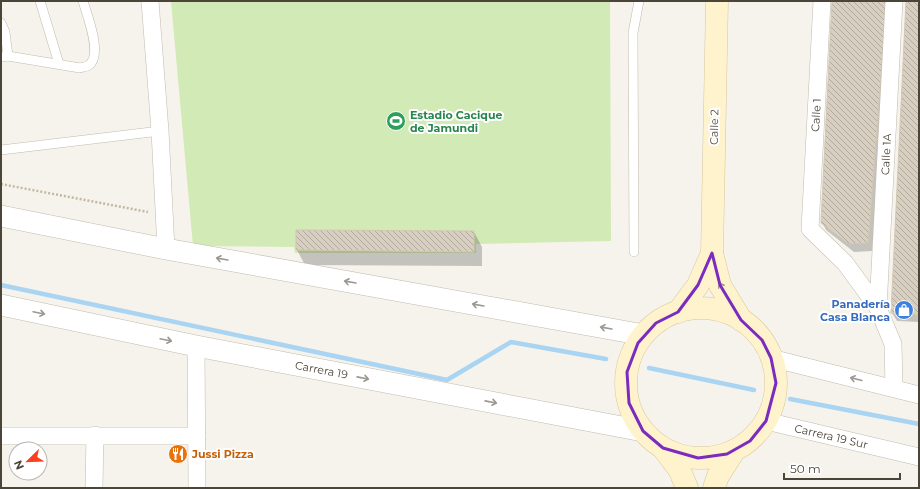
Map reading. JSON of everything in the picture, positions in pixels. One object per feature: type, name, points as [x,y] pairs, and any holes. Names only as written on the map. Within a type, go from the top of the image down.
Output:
[{"type":"main road","name":"Calle 2","points":[[717,1],[712,253],[720,285],[741,320]]},
{"type":"main road","name":"Calle 2","points":[[678,312],[698,285],[712,253]]},
{"type":"main road","points":[[663,448],[681,456],[698,458],[718,457],[734,451],[750,441],[766,421],[772,409],[775,396],[775,370],[762,340],[741,320],[726,313],[697,308],[670,315],[644,334],[638,343],[630,362],[627,393],[633,413],[644,431],[663,448],[679,469],[686,488]]},
{"type":"main road","points":[[714,488],[718,476],[734,451]]},
{"type":"street","points":[[150,1],[160,131],[166,249]]},
{"type":"street","name":"Calle 1","points":[[822,1],[810,229],[845,263],[878,308]]},
{"type":"street","name":"Calle 1A","points":[[878,308],[894,1]]},
{"type":"street","points":[[1,216],[166,249],[644,334]]},
{"type":"street","name":"Carrera 19","points":[[1,305],[196,346],[644,431]]},
{"type":"street","points":[[878,308],[893,344],[894,388]]},
{"type":"street","points":[[196,346],[196,488]]},
{"type":"street","points":[[771,358],[919,395]]},
{"type":"street","name":"Carrera 19 Sur","points":[[766,421],[919,458]]},
{"type":"street","points":[[94,435],[94,488]]},
{"type":"street","points":[[1,436],[197,436]]},
{"type":"lane","points":[[40,1],[59,64]]},
{"type":"lane","points":[[1,23],[5,32],[4,56],[80,68],[89,65],[95,57],[95,44],[83,1]]},
{"type":"lane","points":[[634,252],[633,33],[639,1]]},
{"type":"lane","points":[[1,150],[160,131]]},
{"type":"path","points":[[1,184],[164,215]]},
{"type":"highlighted area","points":[[712,253],[720,285],[741,320],[762,340],[771,358],[776,383],[766,421],[750,441],[727,454],[698,458],[663,448],[643,431],[629,403],[627,372],[638,343],[656,323],[678,312],[698,285]]},
{"type":"green space","name":"Estadio Cacique de Jamundi","points":[[171,1],[610,1],[611,241],[476,244],[476,253],[295,253],[294,247],[193,246]]},
{"type":"building","points":[[832,1],[887,1],[868,243],[849,244],[821,223]]},
{"type":"building","points":[[906,1],[919,1],[919,315],[891,313]]},
{"type":"building","points":[[296,230],[474,231],[474,252],[296,250]]},
{"type":"waterway","points":[[1,285],[447,380],[511,342],[606,359]]},
{"type":"waterway","points":[[649,368],[754,390]]},
{"type":"waterway","points":[[790,399],[919,424]]},
{"type":"place","name":"Estadio Cacique de Jamundi","points":[[396,121]]},
{"type":"place","name":"Panadería Casa Blanca","points":[[904,310]]},
{"type":"place","name":"Jussi Pizza","points":[[178,454]]}]
